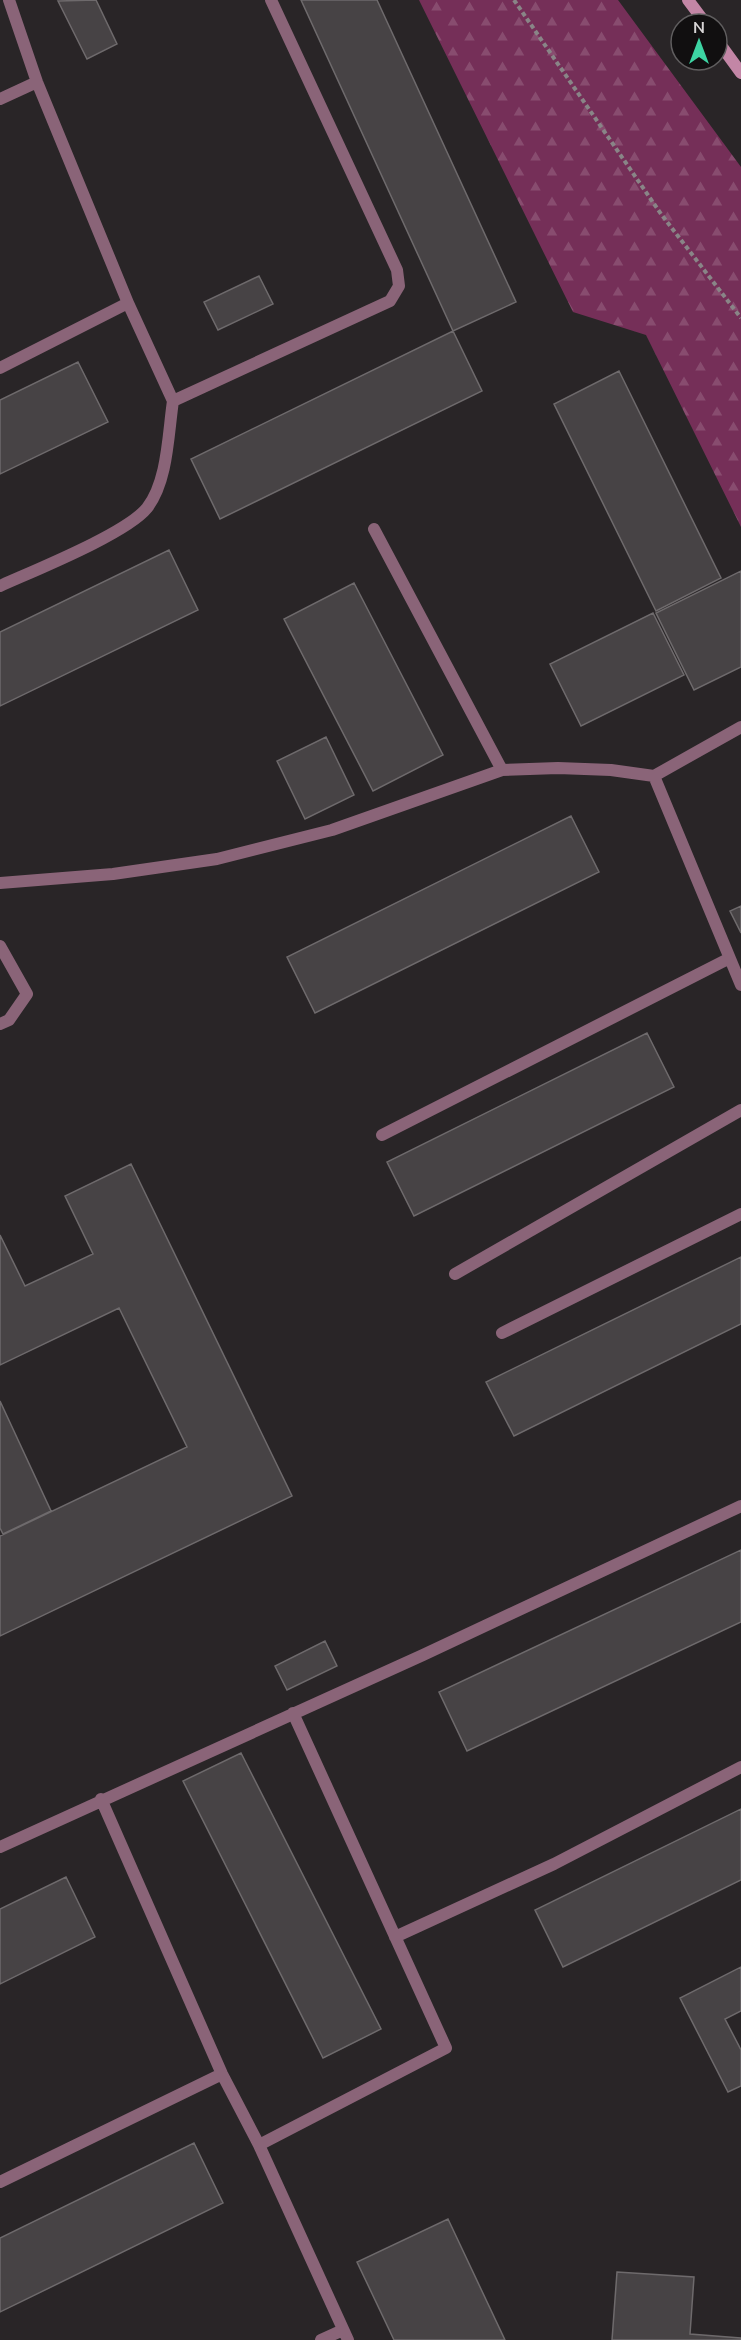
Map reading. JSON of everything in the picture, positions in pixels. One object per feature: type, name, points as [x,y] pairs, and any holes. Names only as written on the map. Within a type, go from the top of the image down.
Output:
[{"type":"main road","points":[[729,56],[741,73]]},
{"type":"lane","points":[[0,586],[118,530],[147,508],[161,479],[173,401],[128,303],[37,82],[9,0]]},
{"type":"lane","points":[[173,401],[390,301],[399,286],[397,270],[271,0]]},
{"type":"lane","points":[[0,99],[37,82]]},
{"type":"lane","points":[[0,368],[128,303]]},
{"type":"lane","points":[[374,529],[502,770]]},
{"type":"lane","points":[[0,884],[113,874],[217,859],[332,830],[502,770],[558,768],[611,770],[654,776],[741,728]]},
{"type":"lane","points":[[654,776],[728,960],[741,985]]},
{"type":"lane","points":[[0,946],[27,994],[9,1020],[0,1024]]},
{"type":"lane","points":[[382,1135],[728,960]]},
{"type":"lane","points":[[455,1274],[741,1110]]},
{"type":"lane","points":[[502,1333],[741,1214]]},
{"type":"lane","points":[[0,1847],[101,1799],[423,1655],[741,1506]]},
{"type":"lane","points":[[259,2145],[446,2048],[293,1713]]},
{"type":"lane","points":[[395,1936],[554,1864],[741,1767]]},
{"type":"lane","points":[[101,1799],[222,2074],[259,2145],[345,2335],[321,2340]]},
{"type":"lane","points":[[0,2182],[222,2074]]},
{"type":"path","points":[[514,0],[661,214],[741,318]]},
{"type":"green space","points":[[419,0],[618,0],[741,167],[741,527],[646,335],[573,312]]},
{"type":"building","points":[[96,0],[117,44],[87,59],[58,1]]},
{"type":"building","points":[[301,0],[377,0],[516,302],[453,331]]},
{"type":"building","points":[[259,276],[273,304],[218,330],[204,302]]},
{"type":"building","points":[[453,331],[482,391],[220,519],[191,459]]},
{"type":"building","points":[[78,362],[108,422],[0,474],[0,400]]},
{"type":"building","points":[[619,371],[721,578],[656,611],[554,404]]},
{"type":"building","points":[[169,550],[198,610],[0,706],[0,632]]},
{"type":"building","points":[[741,571],[741,667],[694,690],[656,613]]},
{"type":"building","points":[[354,583],[443,755],[373,791],[284,619]]},
{"type":"building","points":[[653,613],[684,675],[581,726],[550,664]]},
{"type":"building","points":[[326,737],[354,795],[305,819],[277,761]]},
{"type":"building","points":[[571,816],[599,872],[315,1013],[287,957]]},
{"type":"building","points":[[741,906],[741,933],[730,911]]},
{"type":"building","points":[[647,1033],[674,1087],[414,1216],[387,1162]]},
{"type":"building","points":[[131,1164],[292,1496],[0,1636],[0,1536],[187,1447],[119,1308],[0,1365],[0,1235],[25,1286],[93,1254],[65,1196]]},
{"type":"building","points":[[741,1257],[741,1324],[514,1436],[486,1382]]},
{"type":"building","points":[[0,1401],[51,1511],[3,1534],[0,1528]]},
{"type":"building","points":[[741,1550],[741,1622],[467,1751],[439,1692]]},
{"type":"building","points":[[325,1641],[337,1666],[287,1690],[275,1666]]},
{"type":"building","points":[[241,1753],[381,2029],[323,2058],[183,1781]]},
{"type":"building","points":[[741,1809],[741,1880],[563,1967],[535,1910]]},
{"type":"building","points":[[66,1877],[95,1937],[0,1984],[0,1909]]},
{"type":"building","points":[[741,1967],[741,2011],[725,2019],[741,2050],[741,2086],[728,2092],[680,1998]]},
{"type":"building","points":[[194,2143],[223,2203],[0,2312],[0,2238]]},
{"type":"building","points":[[448,2219],[505,2340],[394,2340],[357,2262]]},
{"type":"building","points":[[617,2272],[694,2277],[690,2334],[741,2338],[741,2340],[612,2340]]}]
